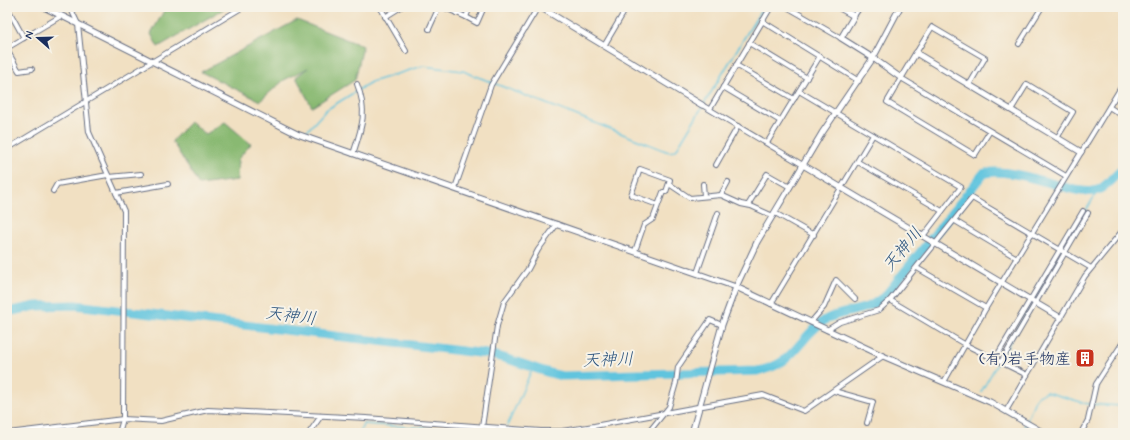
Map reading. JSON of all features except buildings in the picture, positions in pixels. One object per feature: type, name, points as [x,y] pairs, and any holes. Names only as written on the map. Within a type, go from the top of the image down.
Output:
[{"type":"street","points":[[7,7],[24,38]]},
{"type":"street","points":[[44,7],[275,124],[353,154],[455,188],[736,287],[883,356],[1006,411],[1044,433]]},
{"type":"street","points":[[70,7],[78,24],[89,132],[124,211],[123,419],[119,433]]},
{"type":"street","points":[[7,149],[243,7]]},
{"type":"street","points":[[380,7],[406,51]]},
{"type":"street","points":[[385,17],[401,7]]},
{"type":"street","points":[[429,29],[438,7]]},
{"type":"street","points":[[445,7],[477,22],[484,7]]},
{"type":"street","points":[[456,13],[458,7]]},
{"type":"street","points":[[466,17],[470,7]]},
{"type":"street","points":[[455,188],[491,85],[539,7],[1061,318]]},
{"type":"street","points":[[604,46],[628,7]]},
{"type":"street","points":[[710,109],[771,7]]},
{"type":"street","points":[[787,7],[841,38],[901,78],[1066,176]]},
{"type":"street","points":[[838,7],[854,16]]},
{"type":"street","points":[[841,38],[860,7]]},
{"type":"street","points":[[692,433],[722,325],[736,287],[757,242],[803,165],[873,58],[900,7]]},
{"type":"street","points":[[1019,44],[1042,7]]},
{"type":"street","points":[[32,69],[19,71],[7,49],[61,16]]},
{"type":"street","points":[[762,22],[859,81]]},
{"type":"street","points":[[969,85],[985,58],[932,27],[887,102],[975,154],[990,131]]},
{"type":"street","points":[[749,43],[807,78]]},
{"type":"street","points":[[916,53],[1081,152]]},
{"type":"street","points":[[767,143],[820,56]]},
{"type":"street","points":[[736,65],[794,99]]},
{"type":"street","points":[[353,154],[363,124],[362,98],[357,84]]},
{"type":"street","points":[[1011,110],[1027,84],[1074,112],[1057,138]]},
{"type":"street","points":[[944,382],[986,308],[1123,84]]},
{"type":"street","points":[[723,87],[780,121]]},
{"type":"street","points":[[799,91],[961,187],[923,236]]},
{"type":"street","points":[[1109,107],[1123,116]]},
{"type":"street","points":[[716,165],[738,126]]},
{"type":"street","points":[[771,304],[873,135]]},
{"type":"street","points":[[858,162],[942,211]]},
{"type":"street","points":[[635,251],[644,225],[653,219],[663,192],[666,192],[670,180],[640,169],[631,195],[658,205]]},
{"type":"street","points":[[53,191],[57,184],[108,176],[141,174]]},
{"type":"street","points":[[748,205],[767,174],[790,187]]},
{"type":"street","points":[[721,195],[728,182]]},
{"type":"street","points":[[116,193],[168,184]]},
{"type":"street","points":[[669,184],[690,198],[721,195],[741,204],[748,205],[774,215],[814,235]]},
{"type":"street","points":[[703,184],[704,196]]},
{"type":"street","points":[[827,330],[840,322],[879,310],[890,300],[972,198],[1091,268]]},
{"type":"street","points":[[1001,362],[1083,211]]},
{"type":"street","points":[[696,273],[718,213]]},
{"type":"street","points":[[995,359],[1065,252],[1088,213]]},
{"type":"street","points":[[955,221],[1017,258]]},
{"type":"street","points":[[482,427],[497,326],[504,302],[528,268],[538,250],[558,224]]},
{"type":"street","points":[[1006,411],[1091,268],[1123,230]]},
{"type":"street","points":[[917,268],[986,308]]},
{"type":"street","points":[[811,322],[824,307],[836,280],[855,299]]},
{"type":"street","points":[[890,300],[966,345],[1027,375]]},
{"type":"street","points":[[650,433],[669,407],[676,384],[678,367],[710,320],[722,325]]},
{"type":"street","points":[[1081,433],[1088,420],[1096,384],[1123,342]]},
{"type":"street","points":[[8,433],[123,419],[161,421],[208,410],[563,432],[699,408],[762,395],[804,411],[883,356]]},
{"type":"street","points":[[834,391],[874,402],[867,423]]},
{"type":"street","points":[[309,433],[321,416]]},
{"type":"green space","points":[[166,7],[227,7],[158,47],[151,34]]},
{"type":"green space","points":[[297,20],[363,46],[355,80],[312,107],[296,77],[308,68],[284,80],[260,101],[201,72]]},
{"type":"green space","points":[[190,122],[206,134],[225,122],[251,144],[238,159],[237,180],[199,185],[172,141]]},
{"type":"waterway","points":[[306,132],[326,110],[371,82],[423,66],[463,71],[670,152],[676,150],[763,7]]},
{"type":"waterway","name":"天神川","points":[[7,312],[36,306],[75,305],[487,354],[506,358],[562,376],[757,371],[770,368],[780,363],[788,357],[816,327],[830,317],[864,308],[885,296],[983,174],[992,172],[1015,174],[1076,190],[1090,192],[1105,186],[1123,168]]},
{"type":"waterway","points":[[1034,300],[1098,190]]},
{"type":"waterway","points":[[981,392],[1032,303]]},
{"type":"waterway","points":[[360,433],[363,424],[504,433],[533,367]]},
{"type":"waterway","points":[[1022,433],[1035,400],[1038,396],[1046,392],[1088,404],[1123,406]]},
{"type":"place","name":"(有)岩手物産","points":[[1085,358]]}]
